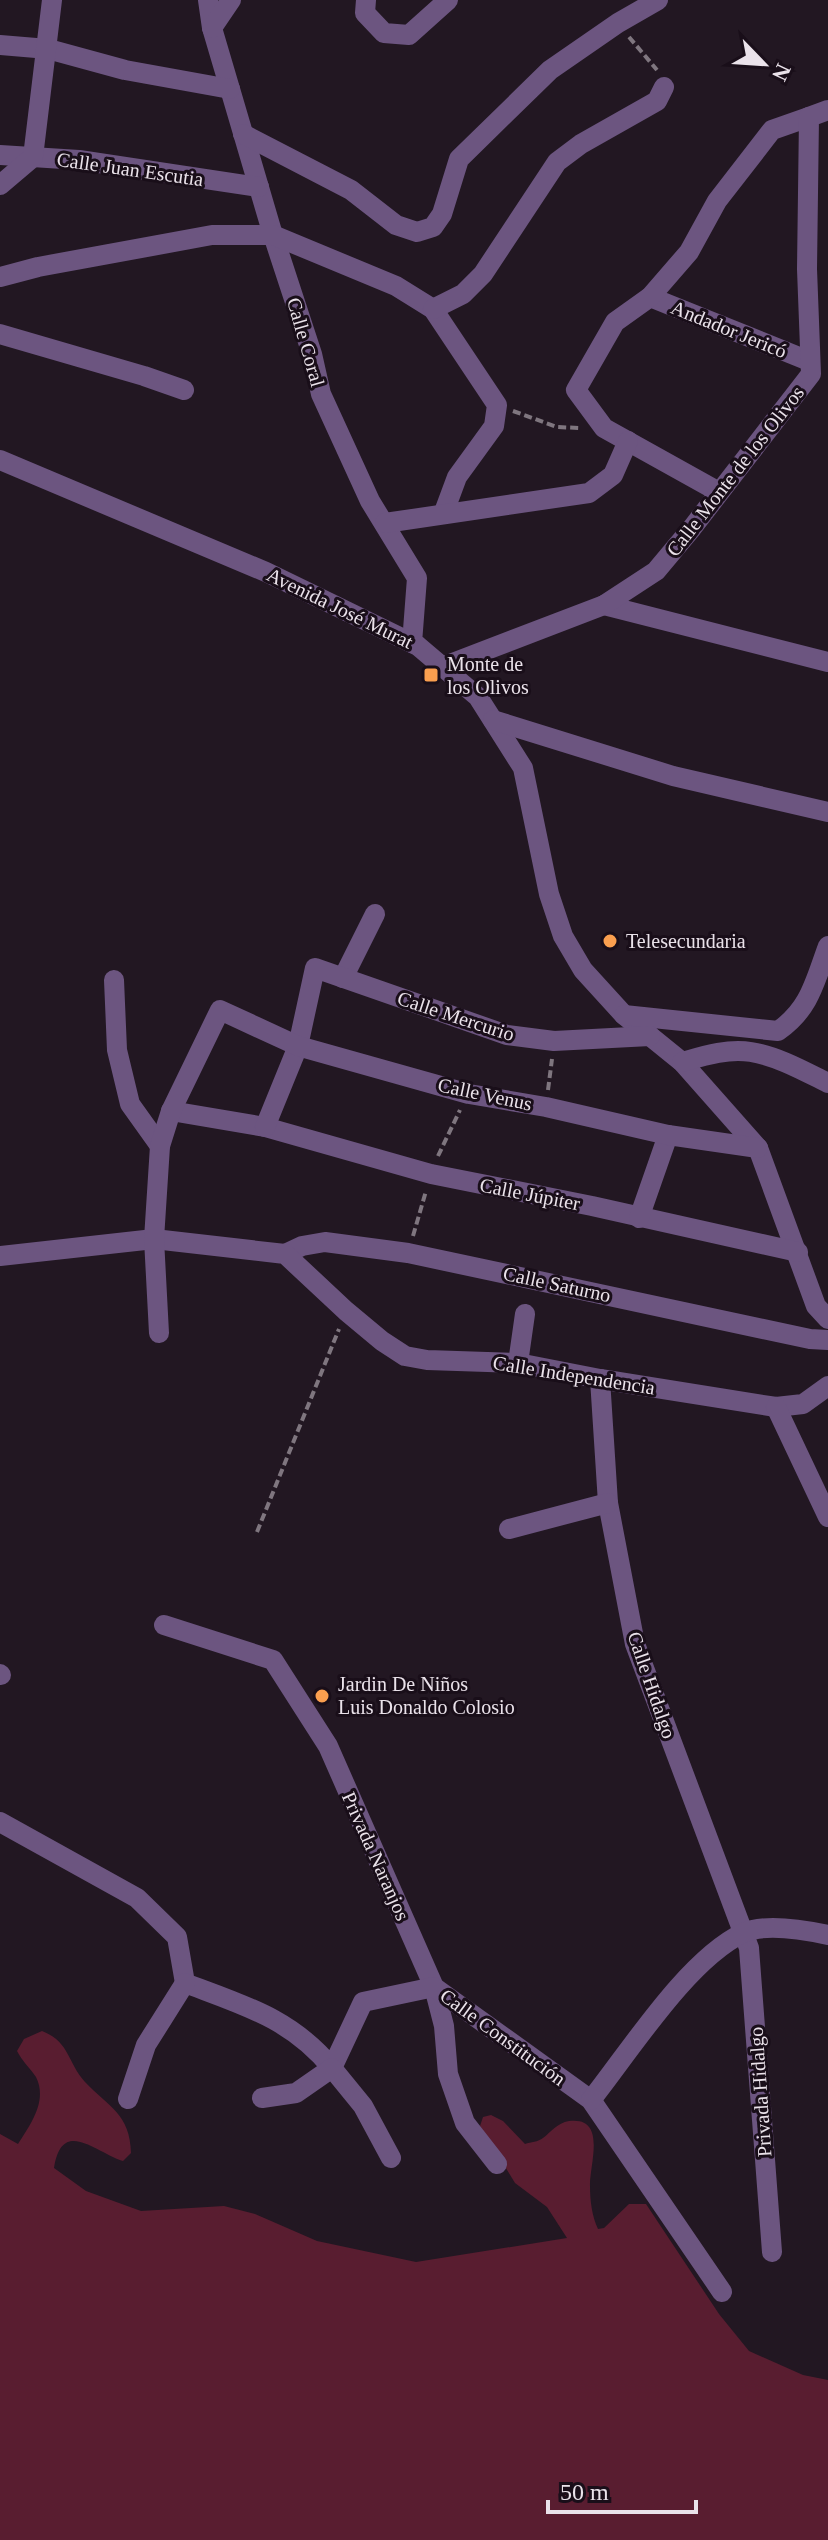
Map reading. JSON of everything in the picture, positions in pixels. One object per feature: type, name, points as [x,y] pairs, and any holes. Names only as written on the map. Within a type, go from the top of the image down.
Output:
[{"type":"street","points":[[0,185],[33,157],[52,0]]},
{"type":"street","name":"Calle Coral","points":[[208,0],[212,28],[312,354],[321,394],[370,501],[417,578],[412,643]]},
{"type":"street","points":[[212,28],[231,0]]},
{"type":"street","points":[[366,0],[365,13],[384,33],[409,35],[448,0]]},
{"type":"street","points":[[243,134],[351,190],[396,225],[417,232],[433,227],[442,214],[459,159],[550,70],[618,23],[658,0]]},
{"type":"street","points":[[0,45],[48,49],[125,70],[230,89]]},
{"type":"street","points":[[433,309],[463,294],[483,274],[557,162],[581,144],[657,101],[664,87]]},
{"type":"street","name":"Calle Monte de los Olivos","points":[[442,667],[604,605],[656,571],[816,371],[807,269],[819,114],[772,130],[717,201],[689,252],[650,297],[615,322],[576,390],[604,428],[719,492]]},
{"type":"street","name":"Calle Juan Escutia","points":[[0,155],[79,160],[259,187]]},
{"type":"street","points":[[0,277],[38,267],[212,235],[273,235],[396,286],[433,309],[497,405],[494,426],[457,477],[444,512]]},
{"type":"street","name":"Andador Jericó","points":[[650,297],[816,371]]},
{"type":"street","points":[[0,334],[184,390]]},
{"type":"street","points":[[385,523],[589,493],[613,475],[628,441]]},
{"type":"street","name":"Avenida José Murat","points":[[0,460],[266,572],[412,643],[478,697],[523,768],[549,894],[563,936],[583,970],[624,1015],[682,1062],[758,1148],[816,1306],[828,1319]]},
{"type":"street","points":[[604,605],[828,662]]},
{"type":"street","points":[[493,720],[673,776],[828,812]]},
{"type":"street","points":[[343,978],[375,914]]},
{"type":"street","points":[[624,1015],[778,1031],[795,1019],[806,1001],[828,946]]},
{"type":"street","name":"Calle Mercurio","points":[[298,1046],[315,968],[507,1035],[554,1041],[650,1036]]},
{"type":"street","points":[[114,980],[117,1050],[130,1104],[160,1146]]},
{"type":"street","name":"Calle Venus","points":[[171,1111],[220,1010],[298,1046],[469,1094],[546,1107],[668,1135],[758,1148]]},
{"type":"street","points":[[265,1127],[298,1046]]},
{"type":"street","points":[[682,1062],[711,1053],[750,1051],[795,1066],[828,1083]]},
{"type":"street","points":[[159,1333],[154,1239],[160,1146],[171,1111]]},
{"type":"street","name":"Calle Júpiter","points":[[171,1111],[265,1127],[431,1174],[798,1252]]},
{"type":"street","points":[[639,1218],[668,1135]]},
{"type":"street","points":[[0,1256],[154,1239],[285,1254]]},
{"type":"street","name":"Calle Saturno","points":[[285,1254],[302,1246],[325,1242],[408,1253],[810,1339],[828,1340]]},
{"type":"street","name":"Calle Independencia","points":[[285,1254],[346,1311],[405,1356],[427,1360],[518,1363],[776,1407]]},
{"type":"street","points":[[518,1363],[525,1314]]},
{"type":"street","name":"Calle Hidalgo","points":[[600,1379],[608,1503],[635,1644],[745,1932]]},
{"type":"street","points":[[828,1386],[803,1404],[776,1407],[828,1517]]},
{"type":"street","points":[[509,1529],[608,1503]]},
{"type":"street","name":"Privada Naranjos","points":[[164,1625],[273,1660],[328,1746],[434,1987],[444,2026],[448,2074],[465,2123],[497,2164]]},
{"type":"street","points":[[0,1822],[137,1898],[177,1937],[185,1983],[146,2045],[128,2099]]},
{"type":"street","points":[[591,2100],[693,1969],[745,1932],[791,1928],[828,1935]]},
{"type":"street","name":"Privada Hidalgo","points":[[745,1932],[749,1948],[772,2252]]},
{"type":"street","points":[[185,1983],[270,2015],[317,2050],[363,2106],[391,2158]]},
{"type":"street","name":"Calle Constitución","points":[[332,2068],[363,2002],[434,1987],[591,2100],[722,2292]]},
{"type":"street","points":[[262,2098],[296,2093],[332,2068]]},
{"type":"path","points":[[618,23],[664,78],[664,87]]},
{"type":"path","points":[[497,405],[557,427],[604,428]]},
{"type":"path","points":[[546,1107],[554,1041]]},
{"type":"path","points":[[408,1253],[431,1174],[445,1138],[469,1094]]},
{"type":"path","points":[[257,1532],[346,1311]]},
{"type":"shaded area","points":[[42,2031],[58,2041],[79,2075],[117,2112],[127,2129],[131,2153],[123,2161],[81,2142],[64,2144],[58,2153],[54,2168],[86,2191],[141,2211],[224,2206],[255,2214],[317,2241],[416,2262],[567,2238],[547,2207],[515,2183],[480,2126],[483,2117],[491,2115],[503,2121],[525,2144],[541,2139],[565,2122],[581,2122],[589,2126],[594,2144],[590,2197],[598,2229],[604,2228],[629,2204],[646,2204],[719,2314],[749,2351],[803,2375],[828,2380],[828,2540],[0,2540],[0,2134],[18,2144],[36,2112],[39,2086],[17,2051],[24,2039]]},
{"type":"place","name":"Monte de los Olivos","points":[[431,675]]},
{"type":"place","name":"Telesecundaria","points":[[610,941]]},
{"type":"place","name":"Jardin De Niños Luis Donaldo Colosio","points":[[322,1696]]}]
